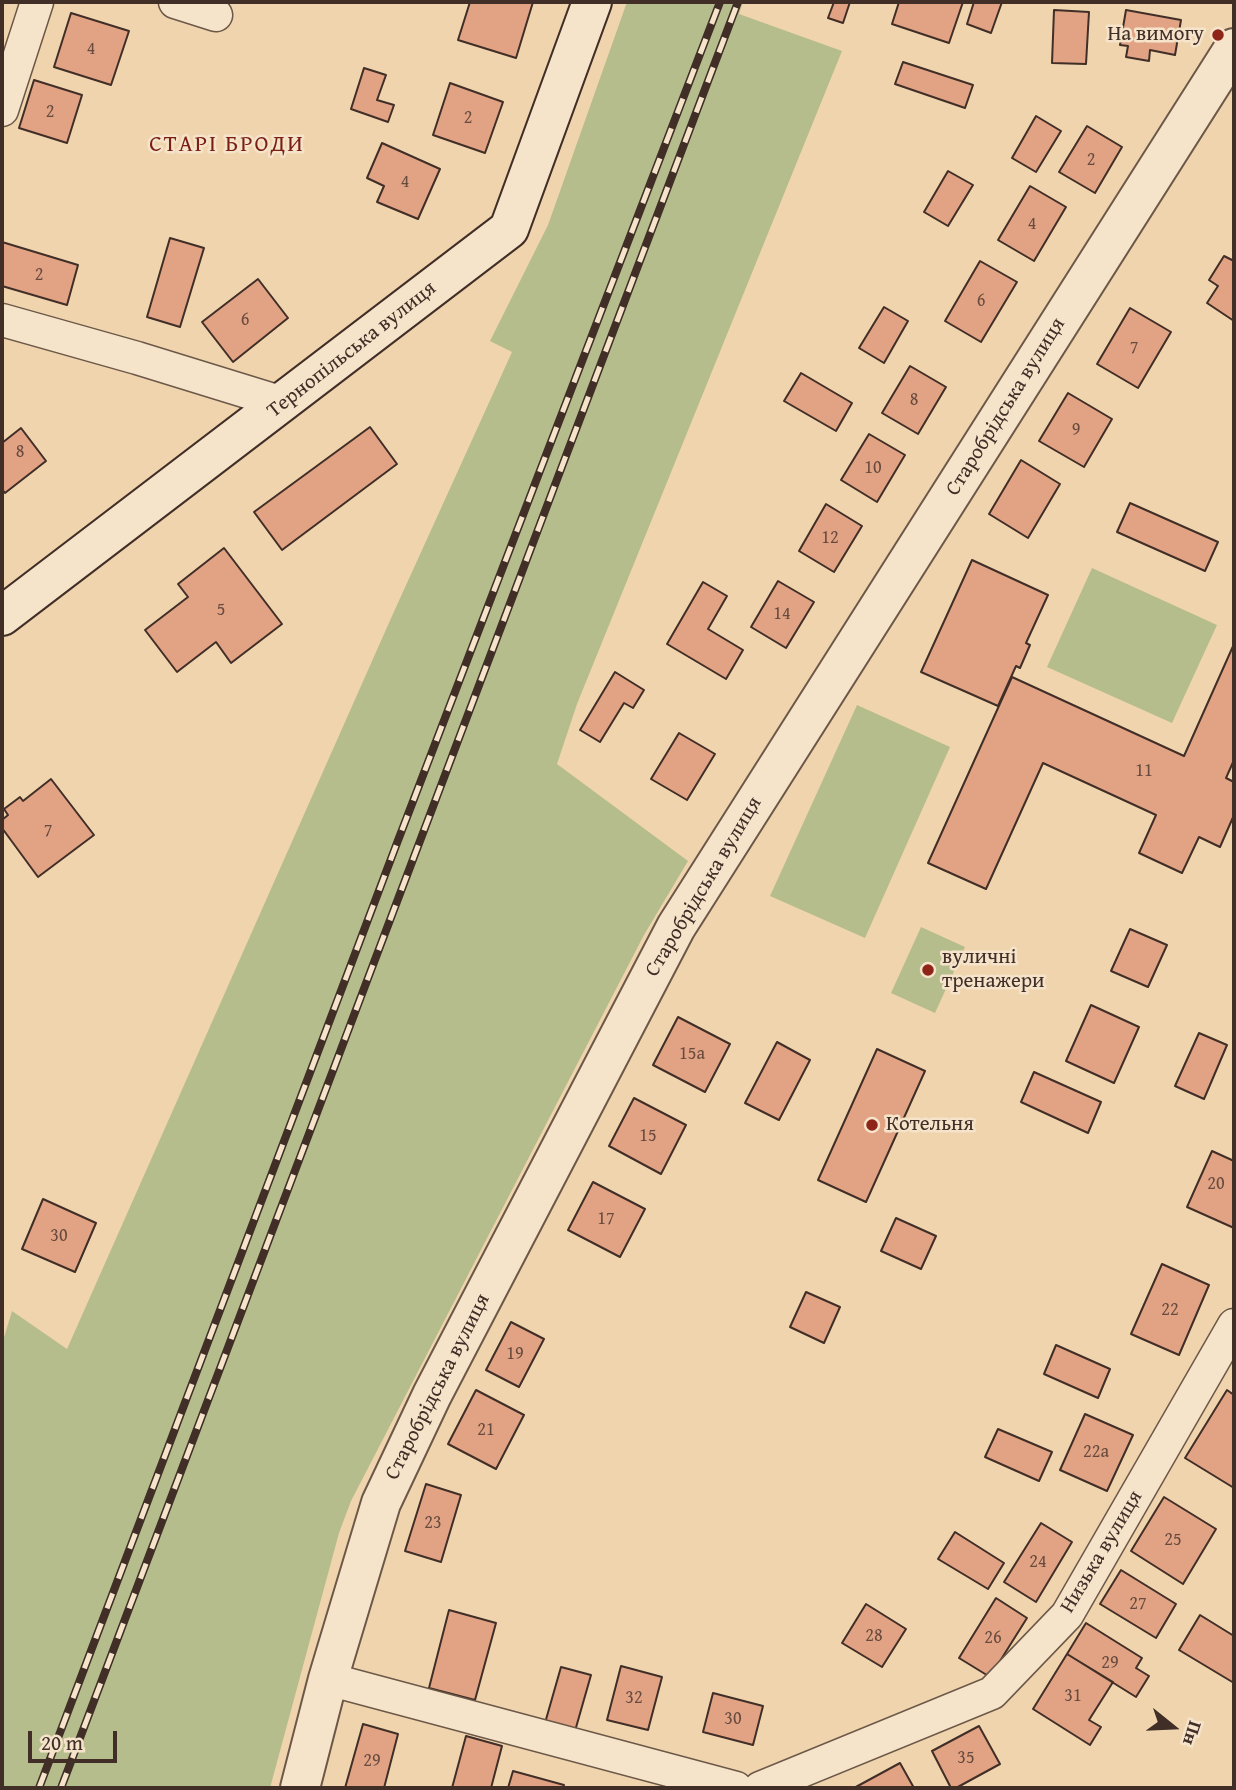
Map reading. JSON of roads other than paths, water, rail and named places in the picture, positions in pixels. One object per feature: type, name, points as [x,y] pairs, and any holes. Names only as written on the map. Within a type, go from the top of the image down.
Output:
[{"type":"street","points":[[2,110],[37,2]]},
{"type":"street","points":[[174,2],[216,15]]},
{"type":"street","name":"Тернопільська вулиця","points":[[2,616],[509,229],[592,2]]},
{"type":"street","name":"Старобрідська вулиця","points":[[300,1788],[328,1679],[381,1503],[438,1382],[676,927],[1234,48]]},
{"type":"street","points":[[2,320],[283,403]]},
{"type":"street","name":"Низька вулиця","points":[[761,1788],[992,1693],[1067,1615],[1234,1325]]},
{"type":"street","points":[[328,1679],[736,1788]]},
{"type":"railway","points":[[39,1788],[397,843],[720,2]]},
{"type":"railway","points":[[61,1788],[738,2]]},
{"type":"place","name":"На вимогу","points":[[1218,35]]},
{"type":"place","name":"вуличні тренажери","points":[[928,970]]},
{"type":"place","name":"Котельня","points":[[872,1125]]},
{"type":"district","name":"СТАРІ БРОДИ","points":[[227,145]]}]
